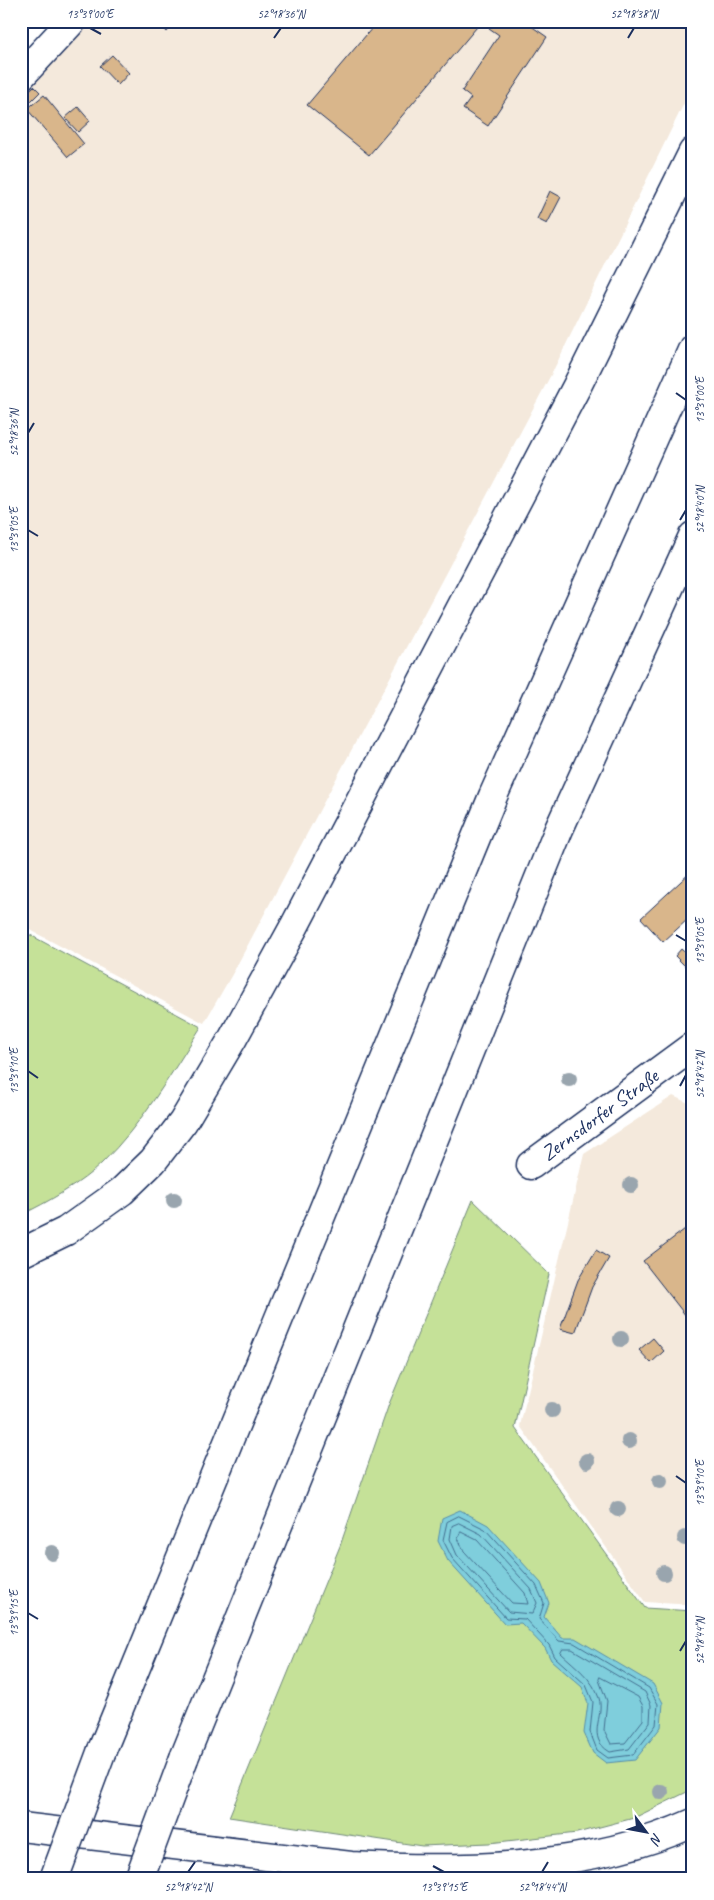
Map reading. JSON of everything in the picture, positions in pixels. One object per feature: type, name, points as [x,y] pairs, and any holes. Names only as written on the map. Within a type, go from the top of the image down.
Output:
[{"type":"main road","points":[[21,76],[72,21]]},
{"type":"main road","points":[[21,1253],[66,1231],[122,1191],[153,1161],[182,1122],[213,1072],[295,925],[577,386],[693,152]]},
{"type":"main road","points":[[54,1879],[102,1750],[492,796],[693,348]]},
{"type":"main road","points":[[139,1879],[184,1758],[559,829],[693,536]]},
{"type":"main road","name":"Zernsdorfer Straße","points":[[530,1165],[693,1046]]},
{"type":"main road","points":[[21,1827],[351,1866],[404,1869],[488,1867],[583,1857],[671,1833],[693,1823]]},
{"type":"shaded area","points":[[89,21],[693,21],[693,85],[553,371],[234,971],[204,1023],[21,925],[21,85]]},
{"type":"shaded area","points":[[673,1096],[693,1105],[693,1605],[645,1602],[520,1426],[584,1154]]},
{"type":"green space","points":[[21,930],[201,1027],[155,1098],[117,1148],[94,1170],[74,1185],[21,1215]]},
{"type":"green space","points":[[473,1200],[549,1274],[515,1428],[645,1608],[693,1611],[693,1789],[634,1818],[577,1833],[489,1843],[422,1846],[229,1817],[340,1546],[389,1404]]},
{"type":"water","points":[[460,1510],[488,1525],[541,1583],[549,1603],[544,1617],[562,1638],[575,1638],[653,1684],[663,1703],[661,1727],[635,1760],[606,1763],[593,1753],[584,1733],[588,1703],[582,1687],[551,1660],[545,1648],[521,1623],[505,1624],[448,1561],[438,1541],[442,1518]]},
{"type":"building","points":[[156,21],[176,21],[167,32]]},
{"type":"building","points":[[378,21],[482,21],[369,155],[307,105]]},
{"type":"building","points":[[494,21],[524,21],[547,37],[488,126],[463,109],[471,98],[462,91],[499,35],[489,28]]},
{"type":"building","points":[[112,55],[129,73],[118,85],[100,66]]},
{"type":"building","points":[[34,86],[40,92],[28,104],[22,97]]},
{"type":"building","points":[[44,95],[84,144],[68,157],[27,109]]},
{"type":"building","points":[[78,107],[90,121],[78,132],[65,118]]},
{"type":"building","points":[[550,191],[561,197],[547,224],[537,219]]},
{"type":"building","points":[[693,870],[693,925],[688,919],[663,942],[641,918]]},
{"type":"building","points":[[681,949],[692,959],[685,966],[675,956]]},
{"type":"building","points":[[693,1223],[693,1325],[643,1261]]},
{"type":"building","points":[[596,1250],[609,1258],[592,1287],[575,1333],[560,1329],[578,1280]]},
{"type":"building","points":[[653,1338],[664,1351],[651,1363],[639,1350]]}]
